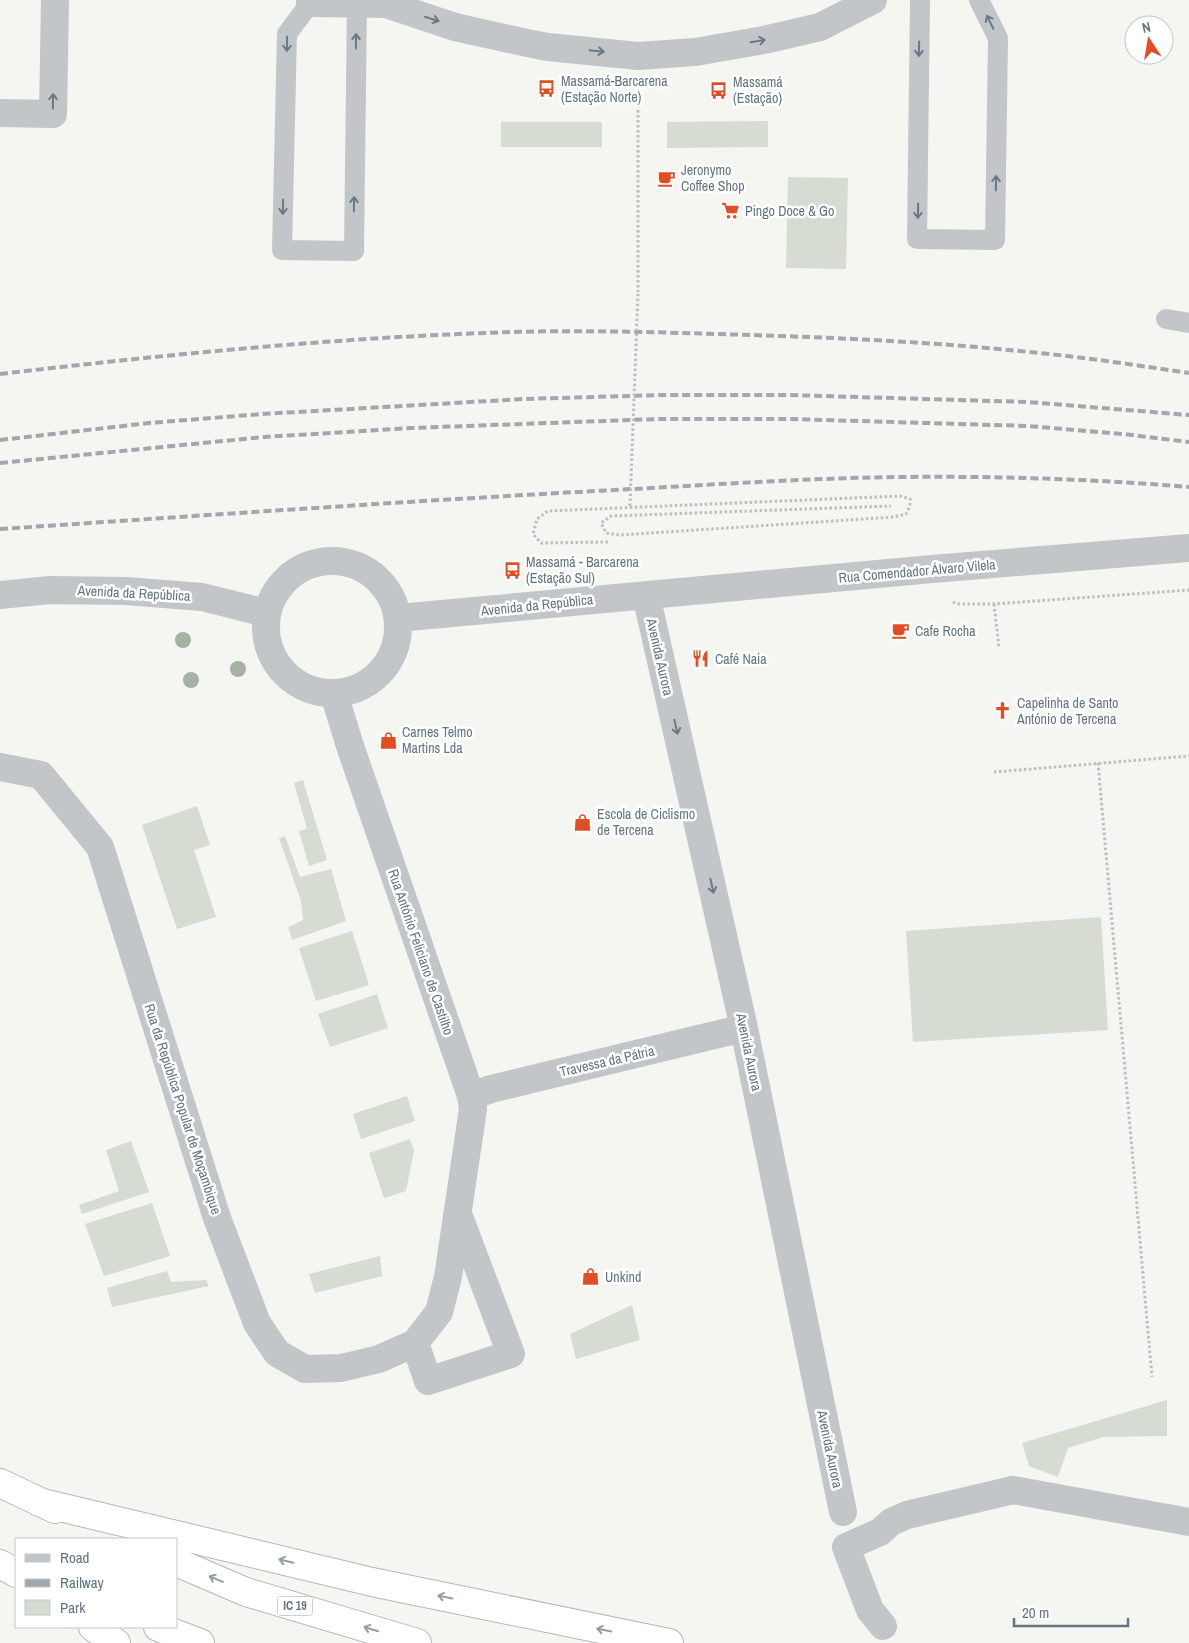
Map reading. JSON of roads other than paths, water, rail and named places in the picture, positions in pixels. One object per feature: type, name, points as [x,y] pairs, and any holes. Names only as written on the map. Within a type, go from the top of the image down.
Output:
[{"type":"highway","points":[[0,1483],[123,1538]]},
{"type":"highway","points":[[39,1502],[372,1582],[669,1643]]},
{"type":"highway","name":"IC 19","points":[[178,1563],[246,1592],[417,1643]]},
{"type":"highway","points":[[94,1628],[116,1643]]},
{"type":"highway","points":[[161,1628],[200,1643]]},
{"type":"street","points":[[0,113],[53,114],[55,0]]},
{"type":"street","points":[[310,2],[390,2],[455,27],[527,43],[548,47],[638,56],[695,52],[764,40],[820,27],[873,0]]},
{"type":"street","name":"Rua Comendador Álvaro Vilela","points":[[646,595],[1189,548]]},
{"type":"street","points":[[324,561],[345,562],[364,569],[380,582],[392,598],[398,618],[398,640],[389,661],[375,678],[356,689],[334,694],[314,691],[295,683],[281,670],[270,653],[265,633],[266,613],[273,594],[287,578],[304,566],[324,561]]},
{"type":"street","name":"Avenida da República","points":[[0,595],[50,590],[202,597],[266,613]]},
{"type":"street","name":"Avenida da República","points":[[398,618],[646,595]]},
{"type":"street","name":"Avenida Aurora","points":[[646,595],[744,1028],[843,1512]]},
{"type":"street","name":"Rua António Feliciano de Castilho","points":[[334,694],[350,746],[471,1096],[473,1108],[448,1277],[439,1312],[415,1343]]},
{"type":"street","name":"Rua da República Popular de Moçambique","points":[[0,767],[41,775],[100,847],[217,1218],[258,1323],[277,1353],[305,1369],[342,1368],[379,1359],[415,1343]]},
{"type":"street","name":"Travessa da Pátria","points":[[471,1096],[491,1089],[744,1028]]},
{"type":"street","points":[[415,1343],[428,1381],[511,1354],[458,1214]]},
{"type":"street","points":[[883,1626],[870,1610],[846,1547],[880,1532],[891,1522],[907,1515],[1013,1490],[1189,1522]]},
{"type":"lane","points":[[920,0],[917,239],[995,240],[998,38],[979,0]]},
{"type":"lane","points":[[310,2],[287,34],[282,250],[354,251],[357,3]]},
{"type":"lane","points":[[1166,319],[1189,323]]},
{"type":"railway","points":[[0,374],[192,353],[321,342],[450,334],[565,331],[756,335],[912,342],[1049,354],[1189,373]]},
{"type":"railway","points":[[0,440],[149,423],[262,414],[524,399],[662,395],[789,395],[1028,402],[1189,415]]},
{"type":"railway","points":[[0,463],[264,437],[411,428],[658,419],[791,419],[1028,426],[1189,442]]},
{"type":"railway","points":[[0,529],[475,498],[835,479],[974,477],[1081,480],[1189,487]]},
{"type":"place","name":"Massamá-Barcarena (Estação Norte)","points":[[547,89]]},
{"type":"place","name":"Massamá (Estação)","points":[[719,90]]},
{"type":"place","name":"Jeronymo Coffee Shop","points":[[667,178]]},
{"type":"place","name":"Pingo Doce & Go","points":[[731,211]]},
{"type":"place","name":"Massamá - Barcarena (Estação Sul)","points":[[512,570]]},
{"type":"place","name":"Cafe Rocha","points":[[901,631]]},
{"type":"place","name":"Café Naia","points":[[701,659]]},
{"type":"place","name":"Capelinha de Santo António de Tercena","points":[[1003,711]]},
{"type":"place","name":"Carnes Telmo Martins Lda","points":[[388,740]]},
{"type":"place","name":"Escola de Ciclismo de Tercena","points":[[583,822]]},
{"type":"place","name":"Unkind","points":[[591,1277]]}]
